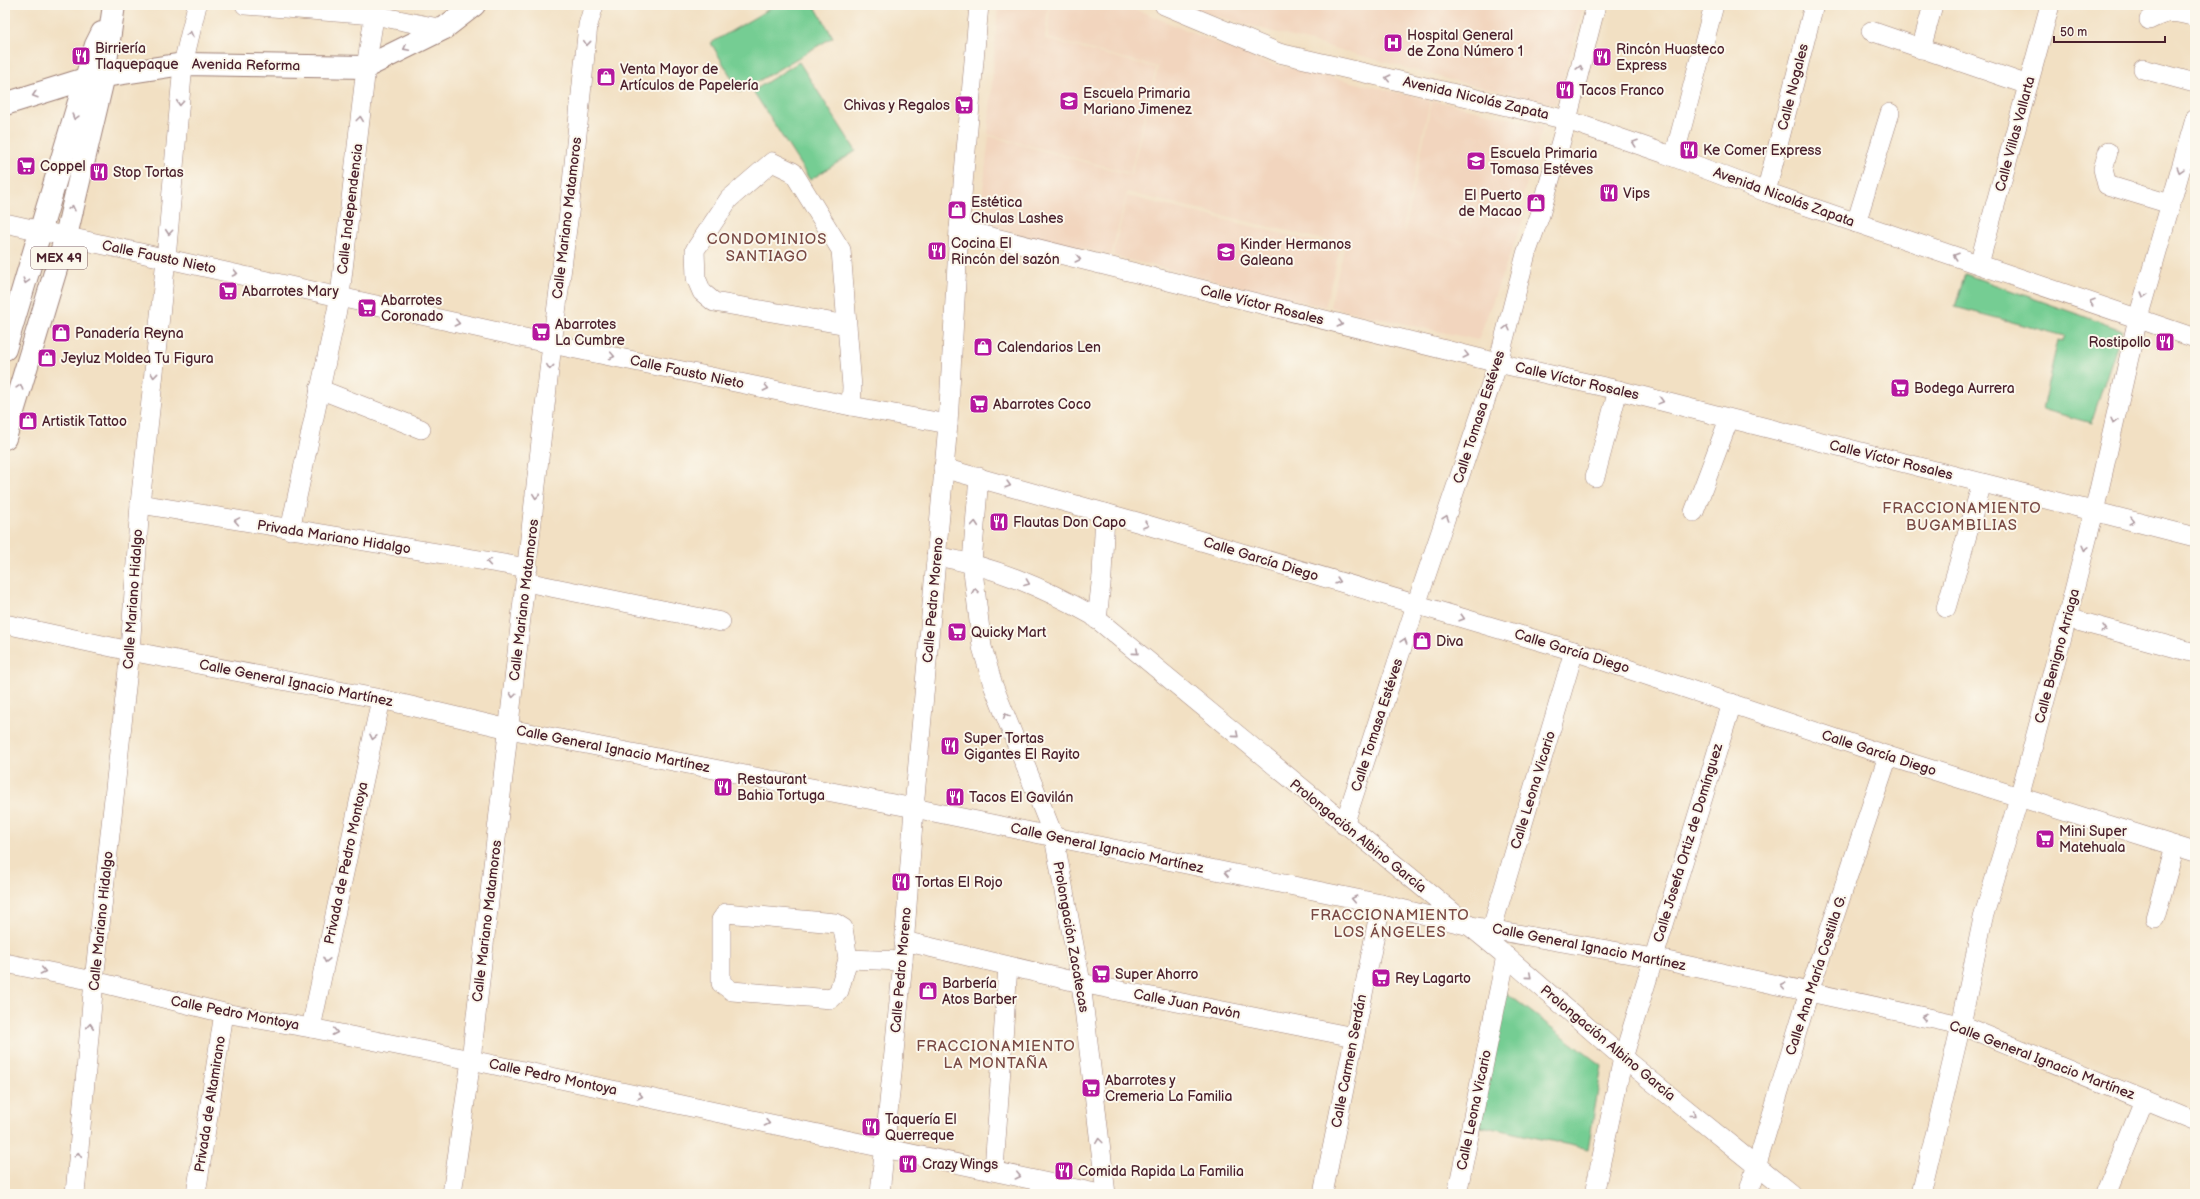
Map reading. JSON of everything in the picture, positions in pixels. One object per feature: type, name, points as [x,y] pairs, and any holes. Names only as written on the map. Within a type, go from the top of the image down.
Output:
[{"type":"main road","name":"Avenida Reforma","points":[[5,104],[94,77],[183,64],[366,67],[443,29],[474,5]]},
{"type":"main road","name":"MEX 49","points":[[5,438],[66,236],[94,77],[96,45],[113,10]]},
{"type":"main road","name":"MEX 49","points":[[6,347],[42,230],[94,77]]},
{"type":"main road","points":[[6,347],[30,354]]},
{"type":"street","name":"Calle Mariano Hidalgo","points":[[75,1194],[94,981],[130,651],[140,504],[166,259],[183,64],[197,5]]},
{"type":"street","points":[[245,5],[375,10],[443,29]]},
{"type":"street","name":"Calle Mariano Matamoros","points":[[452,1194],[471,1060],[552,344],[569,212],[588,25],[594,5]]},
{"type":"street","name":"Calle Pedro Moreno","points":[[880,1194],[903,961],[914,808],[948,424],[959,229],[979,5]]},
{"type":"street","name":"Avenida Nicolás Zapata","points":[[1164,5],[1279,53],[1567,120],[1668,155],[1766,192],[2195,338]]},
{"type":"street","name":"Calle Tomasa Estéves","points":[[1344,825],[1416,605],[1498,363],[1526,254],[1540,215],[1567,120],[1596,5]]},
{"type":"street","points":[[1668,155],[1701,5]]},
{"type":"street","points":[[1668,155],[1714,5]]},
{"type":"street","points":[[1921,49],[1933,5]]},
{"type":"street","name":"Calle Villas Vallarta","points":[[1979,264],[2050,5]]},
{"type":"street","name":"Calle Nogales","points":[[1766,192],[1811,6]]},
{"type":"street","name":"Calle Independencia","points":[[290,530],[340,296],[366,67],[375,10]]},
{"type":"street","points":[[2149,20],[2166,12],[2178,12],[2195,18]]},
{"type":"street","points":[[1871,30],[1921,49],[2028,85]]},
{"type":"street","points":[[2142,69],[2195,83]]},
{"type":"street","points":[[1856,223],[1890,113]]},
{"type":"street","name":"Calle Benigno Arriaga","points":[[1921,1194],[1961,1025],[1983,918],[2019,798],[2067,618],[2094,512],[2138,318],[2195,119]]},
{"type":"street","points":[[2108,152],[2103,169],[2107,185],[2170,204]]},
{"type":"street","points":[[847,325],[714,302],[702,292],[696,278],[694,250],[730,199],[772,162],[793,172],[840,250],[847,325],[852,387],[851,406]]},
{"type":"street","name":"Calle Fausto Nieto","points":[[5,223],[552,344],[851,406],[948,424]]},
{"type":"street","name":"Calle Víctor Rosales","points":[[959,229],[1498,363],[1618,390],[2195,537]]},
{"type":"street","points":[[319,389],[421,428]]},
{"type":"street","points":[[1595,477],[1618,390]]},
{"type":"street","points":[[1694,512],[1729,419]]},
{"type":"street","name":"Calle García Diego","points":[[943,468],[1104,513],[1574,651],[1888,756],[2195,852]]},
{"type":"street","name":"Prolongación Zacatecas","points":[[979,477],[972,562],[982,647],[993,685],[1054,837],[1081,984],[1106,1194]]},
{"type":"street","points":[[1946,608],[1982,483]]},
{"type":"street","name":"Privada Mariano Hidalgo","points":[[140,504],[290,530],[527,575],[721,622]]},
{"type":"street","points":[[1097,620],[1102,575],[1104,513]]},
{"type":"street","name":"Prolongación Albino García","points":[[936,556],[972,562],[1052,593],[1097,620],[1344,825],[1506,956],[1623,1058],[1791,1194]]},
{"type":"street","points":[[2067,618],[2195,653]]},
{"type":"street","name":"Calle General Ignacio Martínez","points":[[5,624],[130,651],[381,699],[509,729],[914,808],[1381,904],[1466,925],[1492,928],[1653,958],[1961,1025],[2195,1121]]},
{"type":"street","name":"Calle Leona Vicario","points":[[1492,928],[1574,651]]},
{"type":"street","name":"Privada de Pedro Montoya","points":[[311,1028],[381,699]]},
{"type":"street","name":"Calle Josefa Ortiz de Domínguez","points":[[1594,1194],[1623,1058],[1732,703]]},
{"type":"street","name":"Calle Ana María Costilla G.","points":[[1748,1194],[1758,1166],[1809,992],[1888,756]]},
{"type":"street","points":[[2155,918],[2175,846]]},
{"type":"street","name":"Calle Carmen Serdán","points":[[1323,1194],[1381,904]]},
{"type":"street","points":[[726,913],[836,922],[843,928],[848,959],[839,991],[831,999],[732,991],[721,982],[721,920],[726,913]]},
{"type":"street","name":"Calle Juan Pavón","points":[[904,941],[1081,984],[1354,1036]]},
{"type":"street","name":"Calle Leona Vicario","points":[[1457,1194],[1506,956]]},
{"type":"street","points":[[848,959],[903,961]]},
{"type":"street","name":"Calle Pedro Montoya","points":[[5,963],[94,981],[224,1013],[311,1028],[471,1060],[994,1170],[1100,1194]]},
{"type":"street","points":[[994,1170],[1008,966]]},
{"type":"street","name":"Privada de Altamirano","points":[[196,1194],[224,1013]]},
{"type":"street","points":[[2106,1194],[2144,1100]]},
{"type":"shaded area","name":"Escuela Primaria Mariano Jimenez","points":[[998,5],[1048,5],[1045,39],[1156,68],[1130,173],[988,134]]},
{"type":"shaded area","points":[[1050,5],[1125,5],[1261,61],[1430,100],[1403,230],[1465,243],[1477,198],[1527,209],[1478,340],[1330,307],[1345,245],[1127,192],[1111,255],[979,225],[989,136],[1131,175],[1158,67],[1048,38]]},
{"type":"shaded area","points":[[1176,5],[1584,5],[1556,104],[1458,82]]},
{"type":"shaded area","name":"Escuela Primaria Tomasa Estéves","points":[[1432,100],[1543,126],[1520,206],[1476,196],[1465,242],[1405,230]]},
{"type":"shaded area","name":"Kinder Hermanos Galeana","points":[[1127,196],[1340,248],[1325,307],[1113,256]]},
{"type":"green space","points":[[776,5],[814,5],[833,37],[740,92],[711,43]]},
{"type":"green space","points":[[799,62],[856,151],[810,180],[753,91]]},
{"type":"green space","points":[[1965,274],[2122,330],[2091,423],[2042,409],[2058,340],[2062,341],[2065,336],[1955,307]]},
{"type":"green space","points":[[1504,991],[1602,1066],[1588,1149],[1477,1125]]},
{"type":"place","name":"Hospital General de Zona Número 1","points":[[1393,43]]},
{"type":"place","name":"Birriería Tlaquepaque","points":[[81,56]]},
{"type":"place","name":"Rincón Huasteco Express","points":[[1602,57]]},
{"type":"place","name":"Venta Mayor de Artículos de Papelería","points":[[606,77]]},
{"type":"place","name":"Tacos Franco","points":[[1565,90]]},
{"type":"place","name":"Escuela Primaria Mariano Jimenez","points":[[1069,101]]},
{"type":"place","name":"Chivas y Regalos","points":[[964,105]]},
{"type":"place","name":"Ke Comer Express","points":[[1689,150]]},
{"type":"place","name":"Escuela Primaria Tomasa Estéves","points":[[1476,161]]},
{"type":"place","name":"Coppel","points":[[26,166]]},
{"type":"place","name":"Stop Tortas","points":[[99,172]]},
{"type":"place","name":"Vips","points":[[1609,193]]},
{"type":"place","name":"El Puerto de Macao","points":[[1536,203]]},
{"type":"place","name":"Estética Chulas Lashes","points":[[957,210]]},
{"type":"place","name":"Cocina El Rincón del sazón","points":[[937,251]]},
{"type":"place","name":"Kinder Hermanos Galeana","points":[[1226,252]]},
{"type":"place","name":"Abarrotes Mary","points":[[228,291]]},
{"type":"place","name":"Abarrotes Coronado","points":[[367,308]]},
{"type":"place","name":"Abarrotes La Cumbre","points":[[541,332]]},
{"type":"place","name":"Panadería Reyna","points":[[61,333]]},
{"type":"place","name":"Rostipollo","points":[[2165,342]]},
{"type":"place","name":"Calendarios Len","points":[[983,347]]},
{"type":"place","name":"Jeyluz Moldea Tu Figura","points":[[47,358]]},
{"type":"place","name":"Bodega Aurrera","points":[[1900,388]]},
{"type":"place","name":"Abarrotes Coco","points":[[979,404]]},
{"type":"place","name":"Artistik Tattoo","points":[[28,421]]},
{"type":"place","name":"Flautas Don Capo","points":[[999,522]]},
{"type":"place","name":"Quicky Mart","points":[[957,632]]},
{"type":"place","name":"Diva","points":[[1422,641]]},
{"type":"place","name":"Super Tortas Gigantes El Rayito","points":[[950,746]]},
{"type":"place","name":"Restaurant Bahia Tortuga","points":[[723,787]]},
{"type":"place","name":"Tacos El Gavilán","points":[[955,797]]},
{"type":"place","name":"Mini Super Matehuala","points":[[2045,839]]},
{"type":"place","name":"Tortas El Rojo","points":[[901,882]]},
{"type":"place","name":"Super Ahorro","points":[[1101,974]]},
{"type":"place","name":"Rey Lagarto","points":[[1381,978]]},
{"type":"place","name":"Barbería Atos Barber","points":[[928,991]]},
{"type":"place","name":"Abarrotes y Cremeria La Familia","points":[[1091,1088]]},
{"type":"place","name":"Taquería El Querreque","points":[[871,1127]]},
{"type":"place","name":"Crazy Wings","points":[[908,1164]]},
{"type":"place","name":"Comida Rapida La Familia","points":[[1064,1171]]},
{"type":"district","name":"CONDOMINIOS SANTIAGO","points":[[767,248]]},
{"type":"district","name":"FRACCIONAMIENTO BUGAMBILIAS","points":[[1962,516]]},
{"type":"district","name":"FRACCIONAMIENTO LOS ÁNGELES","points":[[1390,924]]},
{"type":"district","name":"FRACCIONAMIENTO LA MONTAÑA","points":[[996,1054]]}]
